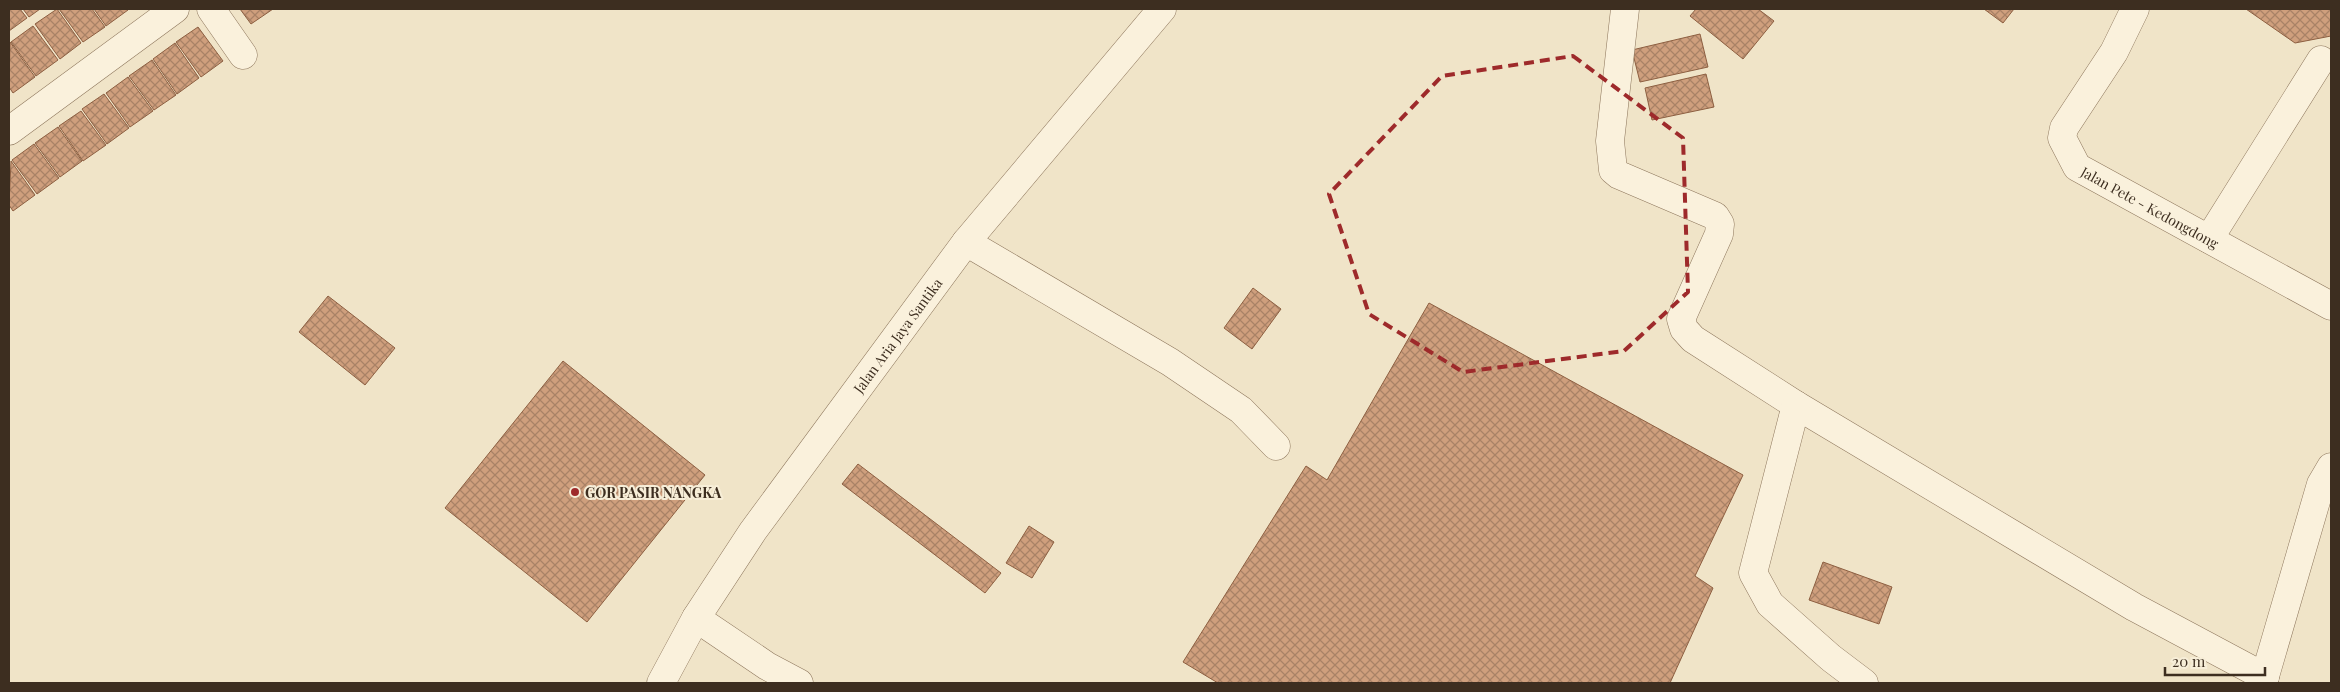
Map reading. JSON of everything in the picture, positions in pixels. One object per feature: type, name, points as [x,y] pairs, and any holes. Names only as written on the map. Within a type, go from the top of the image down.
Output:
[{"type":"street","points":[[9,131],[175,9]]},
{"type":"street","points":[[211,9],[243,55]]},
{"type":"street","name":"Jalan Aria Jaya Santika","points":[[661,683],[696,618],[753,531],[966,242],[1162,9]]},
{"type":"street","points":[[1625,9],[1610,141],[1613,170],[1619,175],[1715,216],[1720,224],[1719,234],[1681,319],[1684,329],[1693,339],[1796,405],[2134,607],[2264,680],[2321,484],[2331,467]]},
{"type":"street","name":"Jalan Pete - Kedongdong","points":[[2135,9],[2114,52],[2064,128],[2062,138],[2077,167],[2331,306]]},
{"type":"street","points":[[2208,239],[2321,60]]},
{"type":"street","points":[[966,242],[1170,362],[1241,410],[1276,446]]},
{"type":"street","points":[[1796,405],[1753,573],[1770,604],[1831,658],[1864,683]]},
{"type":"street","points":[[696,618],[767,666],[799,683]]},
{"type":"highlighted area","points":[[1573,56],[1683,138],[1688,292],[1624,351],[1463,372],[1369,314],[1329,194],[1442,76]]},
{"type":"building","points":[[9,9],[20,9],[27,18],[9,31]]},
{"type":"building","points":[[23,9],[40,9],[29,17]]},
{"type":"building","points":[[57,9],[81,43],[60,59],[35,24]]},
{"type":"building","points":[[59,9],[92,9],[105,27],[83,42]]},
{"type":"building","points":[[94,9],[128,9],[128,10],[106,26]]},
{"type":"building","points":[[240,9],[273,9],[251,24]]},
{"type":"building","points":[[1696,9],[1758,9],[1774,21],[1743,59],[1690,16]]},
{"type":"building","points":[[1984,9],[2014,9],[2003,23]]},
{"type":"building","points":[[2246,9],[2331,9],[2331,36],[2295,43]]},
{"type":"building","points":[[33,26],[58,60],[36,76],[11,42]]},
{"type":"building","points":[[198,27],[223,61],[201,77],[176,42]]},
{"type":"building","points":[[1700,34],[1708,67],[1640,82],[1632,50]]},
{"type":"building","points":[[10,42],[35,77],[13,93],[9,87]]},
{"type":"building","points":[[175,43],[199,78],[177,94],[153,59]]},
{"type":"building","points":[[152,60],[176,95],[154,110],[129,76]]},
{"type":"building","points":[[1706,74],[1714,107],[1652,120],[1645,88]]},
{"type":"building","points":[[128,77],[153,111],[130,127],[106,93]]},
{"type":"building","points":[[104,94],[129,128],[107,144],[82,109]]},
{"type":"building","points":[[81,111],[106,145],[83,161],[59,126]]},
{"type":"building","points":[[58,127],[82,161],[60,177],[35,143]]},
{"type":"building","points":[[34,144],[59,178],[37,194],[12,160]]},
{"type":"building","points":[[11,161],[35,195],[13,211],[9,205]]},
{"type":"building","points":[[1253,288],[1281,309],[1252,349],[1224,328]]},
{"type":"building","points":[[328,296],[395,348],[365,385],[299,332]]},
{"type":"building","points":[[1429,303],[1743,475],[1695,576],[1713,588],[1670,683],[1218,683],[1183,662],[1306,466],[1327,480]]},
{"type":"building","name":"GOR PASIR NANGKA","points":[[563,361],[705,475],[587,622],[445,508]]},
{"type":"building","points":[[858,464],[1001,573],[985,593],[842,484]]},
{"type":"building","points":[[1029,526],[1054,542],[1032,578],[1006,563]]},
{"type":"building","points":[[1823,562],[1892,587],[1879,624],[1809,600]]},
{"type":"place","name":"GOR PASIR NANGKA","points":[[575,492]]}]
